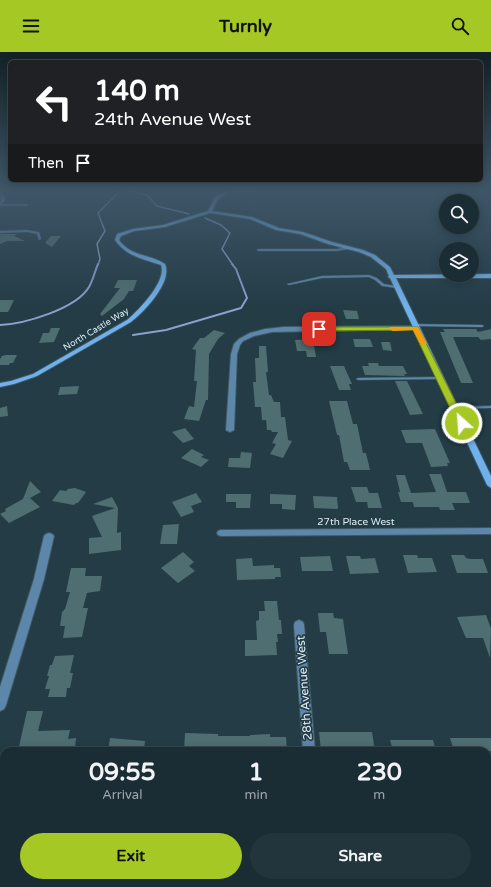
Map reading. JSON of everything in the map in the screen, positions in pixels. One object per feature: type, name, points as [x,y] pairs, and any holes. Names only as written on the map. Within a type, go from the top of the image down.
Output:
[{"type":"street","name":"North Castle Way","points":[[0,385],[24,379],[48,369],[129,321],[150,300],[164,275],[165,269],[163,264],[126,251],[120,247],[117,240],[119,235],[132,230],[148,228]]},
{"type":"street","points":[[275,228],[306,234],[373,256],[388,268],[454,408],[487,468],[491,485]]},
{"type":"street","points":[[391,277],[491,276]]},
{"type":"street","points":[[230,430],[234,354],[238,344],[251,335],[262,331],[284,329],[415,327]]},
{"type":"street","name":"27th Place West","points":[[221,532],[491,531]]},
{"type":"street","points":[[0,705],[39,579],[49,536]]},
{"type":"street","name":"28th Avenue West","points":[[299,625],[309,747]]},
{"type":"lane","points":[[0,232],[27,231],[38,233],[40,239]]},
{"type":"lane","points":[[258,250],[337,250],[348,248]]},
{"type":"lane","points":[[289,284],[322,277],[369,276],[387,286],[396,287]]},
{"type":"lane","points":[[415,327],[482,326]]},
{"type":"lane","points":[[358,379],[440,378]]},
{"type":"lane","points":[[454,408],[491,407]]},
{"type":"building","points":[[0,234],[17,234],[14,236],[25,241],[7,241],[0,244]]},
{"type":"building","points":[[51,236],[61,236],[52,247],[45,243]]},
{"type":"building","points":[[118,280],[137,280],[133,291],[129,291],[124,299],[102,316],[100,314],[120,288],[114,288]]},
{"type":"building","points":[[0,300],[14,300],[8,312],[0,312]]},
{"type":"building","points":[[343,310],[357,311],[359,319],[346,319]]},
{"type":"building","points":[[51,328],[60,328],[54,342],[39,343],[43,333],[49,333]]},
{"type":"building","points":[[443,329],[476,329],[478,332],[491,329],[491,339],[481,340],[478,337],[453,337],[473,383],[461,383],[440,332],[445,332]]},
{"type":"building","points":[[214,330],[225,333],[218,339],[209,354],[208,400],[206,400],[199,421],[184,419],[189,406],[194,407],[197,381],[194,381],[196,350],[192,349],[200,338],[204,338]]},
{"type":"building","points":[[313,339],[316,357],[307,357],[306,351],[297,351],[295,340]]},
{"type":"building","points":[[353,339],[370,339],[373,347],[355,347]]},
{"type":"building","points":[[381,342],[390,342],[392,351],[383,350]]},
{"type":"building","points":[[259,346],[266,346],[268,372],[266,372],[269,395],[271,395],[274,402],[280,402],[281,417],[285,417],[288,440],[292,441],[283,458],[270,454],[276,444],[272,443],[278,432],[267,430],[266,420],[262,420],[261,407],[255,407],[253,382],[256,382],[255,358],[259,358]]},
{"type":"building","points":[[17,355],[13,363],[10,363],[9,365],[0,365],[0,359],[2,356]]},
{"type":"building","points":[[368,363],[378,363],[379,366],[403,366],[407,374],[404,374],[405,376],[365,375],[362,366],[369,366]]},
{"type":"building","points":[[330,366],[344,366],[352,384],[349,384],[351,390],[339,390]]},
{"type":"building","points":[[395,381],[407,381],[423,414],[410,415]]},
{"type":"building","points":[[79,386],[77,394],[58,395],[60,387]]},
{"type":"building","points":[[329,401],[347,401],[353,424],[357,424],[363,453],[366,453],[370,470],[350,470],[347,462],[344,462],[339,435],[337,435]]},
{"type":"building","points":[[7,406],[8,416],[0,417],[0,408]]},
{"type":"building","points":[[185,428],[194,439],[183,443],[172,432]]},
{"type":"building","points":[[435,429],[450,463],[447,463],[448,466],[431,467],[422,443],[406,443],[401,430]]},
{"type":"building","points":[[192,449],[204,455],[201,457],[209,460],[201,467],[181,458]]},
{"type":"building","points":[[241,452],[252,453],[250,468],[228,467],[229,458],[240,458]]},
{"type":"building","points":[[429,474],[441,474],[447,492],[466,492],[470,503],[452,503],[455,510],[440,510],[439,507],[414,507],[413,502],[401,502],[396,475],[405,475],[411,493],[436,492]]},
{"type":"building","points":[[30,481],[41,492],[30,498],[40,507],[9,523],[0,514],[6,511],[5,509],[23,499]]},
{"type":"building","points":[[351,487],[367,487],[369,493],[378,493],[382,508],[368,508],[367,502],[356,502]]},
{"type":"building","points":[[75,488],[86,492],[78,503],[74,505],[52,501],[60,490],[66,491],[68,489]]},
{"type":"building","points":[[196,493],[202,502],[191,506],[194,512],[181,517],[172,502]]},
{"type":"building","points":[[226,494],[251,494],[250,508],[236,508],[236,502],[226,502]]},
{"type":"building","points":[[270,494],[296,495],[295,510],[282,509],[282,504],[270,504]]},
{"type":"building","points":[[313,496],[337,497],[338,508],[314,508]]},
{"type":"building","points":[[112,497],[118,508],[117,533],[121,532],[121,550],[89,554],[89,538],[102,537],[92,516],[115,508],[93,504]]},
{"type":"building","points":[[179,524],[177,544],[160,544],[163,525]]},
{"type":"building","points":[[183,552],[194,562],[189,566],[195,571],[178,583],[161,568]]},
{"type":"building","points":[[403,555],[417,555],[418,558],[432,558],[437,572],[408,573]]},
{"type":"building","points":[[451,555],[464,555],[466,558],[470,559],[483,559],[488,573],[457,573]]},
{"type":"building","points":[[330,556],[333,571],[302,571],[300,557]]},
{"type":"building","points":[[346,556],[360,556],[361,559],[375,558],[379,573],[350,574]]},
{"type":"building","points":[[252,558],[253,566],[274,565],[274,568],[280,568],[281,577],[275,577],[275,579],[237,580],[236,559]]},
{"type":"building","points":[[71,568],[86,568],[85,576],[102,576],[100,591],[87,593],[83,608],[88,608],[82,637],[63,638],[65,626],[60,626],[62,612],[65,609],[70,592],[66,592]]},
{"type":"building","points":[[264,601],[277,601],[282,634],[277,634],[277,655],[245,656],[245,640],[257,640],[256,621],[259,620],[259,611],[265,611]]},
{"type":"building","points":[[318,613],[333,613],[334,618],[343,619],[348,654],[329,654],[326,632],[320,632]]},
{"type":"building","points":[[486,615],[491,629],[490,658],[483,638],[466,638],[457,617]]},
{"type":"building","points":[[74,655],[70,673],[73,673],[70,688],[67,688],[66,697],[48,697],[50,689],[45,689],[49,676],[47,676],[50,665],[52,665],[55,656]]},
{"type":"building","points":[[27,711],[43,711],[38,731],[70,730],[68,739],[76,738],[75,747],[19,747]]},
{"type":"building","points":[[319,732],[372,732],[374,747],[321,747]]},
{"type":"building","points":[[185,733],[218,734],[218,736],[250,736],[270,734],[270,737],[286,737],[287,747],[184,747]]},
{"type":"building","points":[[110,738],[145,741],[144,747],[109,747]]},
{"type":"building","points":[[450,738],[491,738],[491,747],[453,747]]},
{"type":"building","points":[[390,740],[433,740],[435,747],[392,747]]},
{"type":"waterway","points":[[98,265],[100,259],[97,244],[105,231],[104,228]]},
{"type":"waterway","points":[[224,228],[230,233],[222,249],[233,265]]},
{"type":"waterway","points":[[0,325],[22,322],[49,314],[73,302],[89,287],[98,264]]},
{"type":"waterway","points":[[133,335],[166,330],[241,308],[247,298],[236,269],[232,264]]},
{"type":"slow traffic","points":[[393,329],[416,328],[423,344]]},
{"type":"route","points":[[319,329],[416,328],[462,423]]}]
